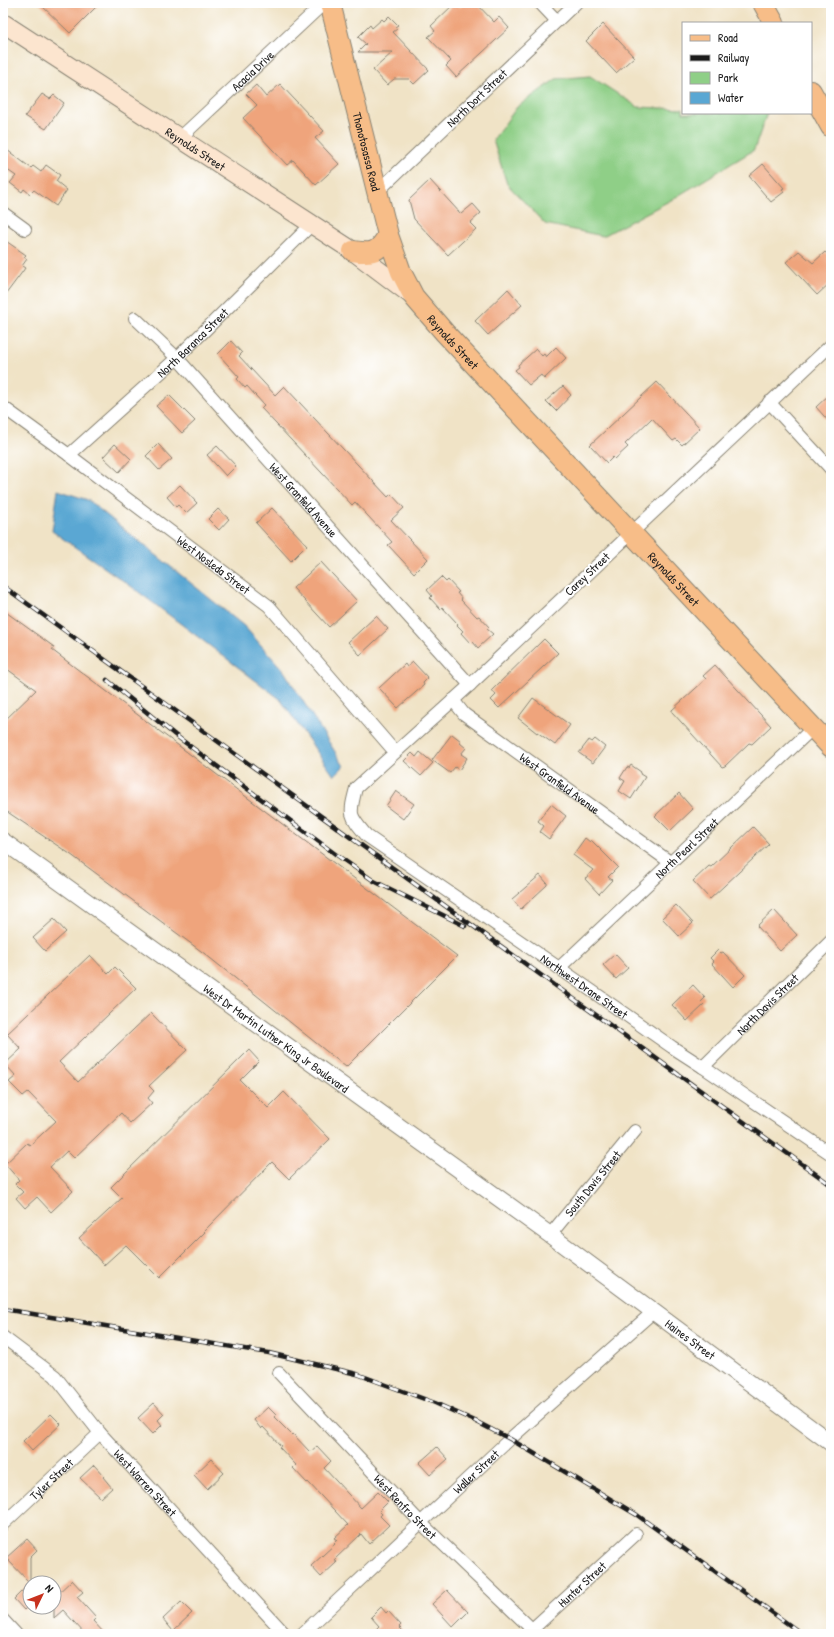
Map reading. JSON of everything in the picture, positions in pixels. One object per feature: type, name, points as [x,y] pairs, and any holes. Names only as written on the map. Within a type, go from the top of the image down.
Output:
[{"type":"main road","name":"Thonotosassa Road","points":[[330,3],[388,235],[398,267],[414,297]]},
{"type":"main road","points":[[764,3],[774,22]]},
{"type":"main road","name":"Reynolds Street","points":[[3,23],[353,251],[414,297],[445,333],[831,747]]},
{"type":"main road","points":[[812,93],[831,128]]},
{"type":"main road","points":[[353,251],[368,253],[376,250],[383,244],[388,235]]},
{"type":"street","name":"Acacia Drive","points":[[180,138],[324,3]]},
{"type":"street","points":[[540,3],[557,21]]},
{"type":"street","name":"North Dort Street","points":[[377,192],[576,3]]},
{"type":"street","points":[[3,213],[25,229]]},
{"type":"street","name":"North Baranca Street","points":[[69,455],[177,358],[311,225]]},
{"type":"street","name":"West Granfield Avenue","points":[[135,318],[177,358],[470,685]]},
{"type":"street","name":"Carey Street","points":[[351,808],[356,788],[470,685],[831,345]]},
{"type":"street","points":[[769,402],[831,469]]},
{"type":"street","name":"West Nosleda Street","points":[[3,407],[269,606],[395,752]]},
{"type":"street","name":"West Granfield Avenue","points":[[453,700],[464,714],[670,862]]},
{"type":"street","name":"North Pearl Street","points":[[559,968],[813,728]]},
{"type":"street","name":"Northwest Drane Street","points":[[351,808],[353,820],[367,836],[672,1047],[831,1154]]},
{"type":"street","name":"West Dr Martin Luther King Jr Boulevard","points":[[3,841],[550,1236]]},
{"type":"street","name":"North Davis Street","points":[[703,1067],[831,942]]},
{"type":"street","name":"South Davis Street","points":[[550,1236],[635,1131]]},
{"type":"street","name":"Haines Street","points":[[550,1236],[831,1443]]},
{"type":"street","name":"Waller Street","points":[[302,1634],[510,1439],[653,1312]]},
{"type":"street","name":"West Warren Street","points":[[3,1337],[55,1376],[100,1433],[285,1634]]},
{"type":"street","name":"West Renfro Street","points":[[279,1373],[421,1523],[532,1632]]},
{"type":"street","name":"Tyler Street","points":[[3,1524],[100,1433]]},
{"type":"street","name":"Hunter Street","points":[[532,1632],[636,1534]]},
{"type":"street","points":[[3,1620],[16,1634]]},
{"type":"green space","points":[[590,76],[638,107],[682,109],[682,114],[767,114],[754,150],[671,200],[603,236],[545,224],[507,184],[493,140],[517,107],[556,79]]},
{"type":"water","points":[[58,490],[88,500],[244,626],[284,671],[344,766],[334,776],[280,699],[132,587],[52,531]]},
{"type":"building","points":[[39,3],[100,3],[70,33]]},
{"type":"building","points":[[455,3],[460,7],[465,3],[476,3],[494,22],[499,17],[509,28],[456,77],[446,66],[451,61],[428,37],[435,31],[431,26]]},
{"type":"building","points":[[389,16],[398,25],[395,27],[397,29],[393,32],[429,70],[414,84],[409,79],[394,79],[387,85],[373,70],[393,52],[358,52],[366,44],[358,37],[370,25],[372,28],[382,19],[384,21]]},
{"type":"building","points":[[603,24],[634,57],[616,73],[586,41]]},
{"type":"building","points":[[280,84],[324,131],[315,138],[339,164],[316,185],[293,160],[287,165],[243,118],[257,105],[246,94],[256,85],[266,97]]},
{"type":"building","points":[[42,94],[50,99],[54,95],[64,103],[46,129],[25,116]]},
{"type":"building","points":[[3,147],[31,168],[33,166],[41,172],[46,165],[60,175],[56,181],[67,190],[56,206],[34,190],[30,194],[24,189],[22,192],[10,183],[16,176],[3,167]]},
{"type":"building","points":[[763,164],[784,188],[782,189],[784,192],[771,202],[749,176]]},
{"type":"building","points":[[430,180],[461,214],[473,204],[481,213],[470,223],[476,229],[448,255],[414,219],[409,200]]},
{"type":"building","points":[[3,239],[26,255],[24,257],[27,259],[22,266],[25,268],[3,298]]},
{"type":"building","points":[[799,251],[813,263],[825,252],[831,257],[831,282],[817,295],[786,262]]},
{"type":"building","points":[[508,289],[522,305],[488,335],[475,321]]},
{"type":"building","points":[[231,341],[242,353],[239,356],[275,395],[284,386],[388,497],[391,494],[404,508],[391,520],[428,559],[414,573],[388,545],[392,542],[355,502],[352,505],[261,408],[264,405],[247,386],[245,388],[237,379],[239,377],[218,354]]},
{"type":"building","points":[[556,347],[566,358],[544,379],[541,375],[529,385],[515,370],[519,367],[518,365],[536,349],[542,356],[544,354],[546,357]]},
{"type":"building","points":[[657,382],[700,428],[682,445],[676,439],[673,441],[652,418],[625,444],[628,447],[615,459],[613,457],[607,463],[590,445]]},
{"type":"building","points":[[563,386],[571,395],[556,411],[546,401]]},
{"type":"building","points":[[831,393],[831,424],[816,407]]},
{"type":"building","points":[[169,395],[195,421],[182,433],[156,406]]},
{"type":"building","points":[[115,444],[131,459],[119,472],[103,457]]},
{"type":"building","points":[[158,444],[172,459],[159,470],[146,456]]},
{"type":"building","points":[[217,446],[236,466],[226,476],[207,455]]},
{"type":"building","points":[[180,485],[197,503],[186,513],[178,505],[176,507],[167,497]]},
{"type":"building","points":[[272,508],[307,545],[291,561],[256,523]]},
{"type":"building","points":[[218,509],[229,519],[219,530],[208,519]]},
{"type":"building","points":[[321,562],[357,601],[329,627],[293,588]]},
{"type":"building","points":[[441,577],[446,582],[448,580],[459,592],[457,593],[462,599],[461,600],[477,617],[479,616],[489,627],[487,629],[493,634],[478,648],[473,642],[471,644],[461,633],[463,631],[457,625],[458,624],[442,607],[440,609],[430,598],[432,596],[427,590]]},
{"type":"building","points":[[3,610],[54,647],[52,650],[457,956],[346,1067],[205,954],[70,854],[3,809],[3,722],[36,690],[3,666]]},
{"type":"building","points":[[376,616],[388,629],[360,655],[348,642]]},
{"type":"building","points":[[544,639],[558,653],[499,708],[491,700],[496,695],[492,690]]},
{"type":"building","points":[[413,662],[428,678],[423,683],[424,685],[398,708],[379,688],[405,664],[407,667]]},
{"type":"building","points":[[715,665],[771,726],[752,744],[749,743],[725,766],[722,767],[672,712],[672,710],[706,679],[703,676]]},
{"type":"building","points":[[533,698],[570,725],[555,745],[518,718]]},
{"type":"building","points":[[452,734],[461,741],[460,743],[466,748],[461,754],[467,758],[459,770],[455,767],[450,773],[432,760]]},
{"type":"building","points":[[595,739],[605,747],[593,763],[579,753],[589,740],[592,742]]},
{"type":"building","points":[[420,752],[433,763],[421,776],[404,761],[412,753],[416,757]]},
{"type":"building","points":[[631,765],[645,777],[631,799],[619,791],[625,781],[620,778],[627,767],[629,768]]},
{"type":"building","points":[[396,791],[414,804],[403,819],[386,806]]},
{"type":"building","points":[[679,793],[693,809],[670,831],[655,816]]},
{"type":"building","points":[[551,804],[566,816],[549,839],[540,832],[544,826],[538,821]]},
{"type":"building","points":[[753,827],[769,844],[710,899],[693,881],[709,866],[711,867]]},
{"type":"building","points":[[585,838],[590,842],[591,840],[618,867],[608,877],[612,880],[599,894],[585,879],[593,870],[573,855]]},
{"type":"building","points":[[540,875],[547,885],[521,909],[512,899]]},
{"type":"building","points":[[676,905],[693,923],[679,936],[662,918]]},
{"type":"building","points":[[774,910],[797,935],[780,951],[757,926]]},
{"type":"building","points":[[54,919],[66,932],[45,951],[33,938]]},
{"type":"building","points":[[718,950],[721,953],[723,952],[745,975],[733,987],[712,964],[714,962],[710,958]]},
{"type":"building","points":[[615,954],[628,968],[616,979],[603,965]]},
{"type":"building","points":[[90,955],[108,974],[115,967],[136,988],[59,1062],[78,1082],[151,1013],[187,1050],[149,1086],[154,1091],[148,1098],[152,1103],[130,1123],[121,1113],[74,1158],[67,1151],[50,1167],[73,1191],[51,1212],[37,1197],[25,1208],[16,1198],[23,1192],[15,1184],[19,1180],[5,1164],[27,1143],[30,1145],[56,1121],[28,1092],[23,1096],[9,1082],[16,1076],[5,1064],[21,1049],[7,1034]]},
{"type":"building","points":[[693,985],[705,998],[701,1002],[704,1005],[687,1021],[672,1005]]},
{"type":"building","points":[[249,1050],[259,1061],[240,1080],[268,1108],[284,1092],[330,1139],[289,1179],[272,1162],[159,1278],[126,1245],[104,1265],[79,1238],[122,1198],[111,1187]]},
{"type":"building","points":[[154,1403],[164,1414],[158,1420],[162,1425],[153,1434],[138,1418]]},
{"type":"building","points":[[268,1407],[276,1415],[274,1417],[310,1452],[317,1446],[331,1461],[324,1468],[361,1508],[378,1492],[388,1502],[379,1511],[382,1514],[380,1516],[389,1525],[369,1544],[361,1534],[334,1560],[337,1562],[321,1577],[311,1566],[335,1544],[334,1543],[337,1540],[334,1538],[348,1525],[293,1468],[296,1465],[279,1447],[281,1446],[263,1427],[261,1429],[254,1420]]},
{"type":"building","points":[[51,1414],[61,1424],[32,1451],[23,1441]]},
{"type":"building","points":[[437,1447],[448,1459],[430,1475],[419,1463]]},
{"type":"building","points":[[211,1459],[224,1473],[207,1489],[194,1475]]},
{"type":"building","points":[[94,1465],[112,1488],[101,1498],[80,1478]]},
{"type":"building","points":[[27,1539],[37,1550],[30,1557],[30,1575],[22,1575],[6,1558]]},
{"type":"building","points":[[72,1580],[83,1592],[77,1597],[96,1618],[93,1621],[105,1634],[85,1634],[63,1610],[62,1611],[62,1589]]},
{"type":"building","points":[[447,1590],[468,1612],[453,1627],[432,1604]]},
{"type":"building","points":[[22,1591],[22,1608],[14,1599]]},
{"type":"building","points":[[181,1602],[192,1613],[173,1631],[163,1619]]},
{"type":"building","points":[[381,1607],[386,1613],[388,1611],[401,1625],[399,1627],[406,1634],[371,1634],[379,1626],[371,1617]]},
{"type":"railway","points":[[3,586],[831,1185]]},
{"type":"railway","points":[[107,680],[175,735],[374,881],[465,926]]},
{"type":"railway","points":[[3,1309],[269,1353],[357,1374],[435,1403],[510,1439],[637,1515],[802,1634]]}]
